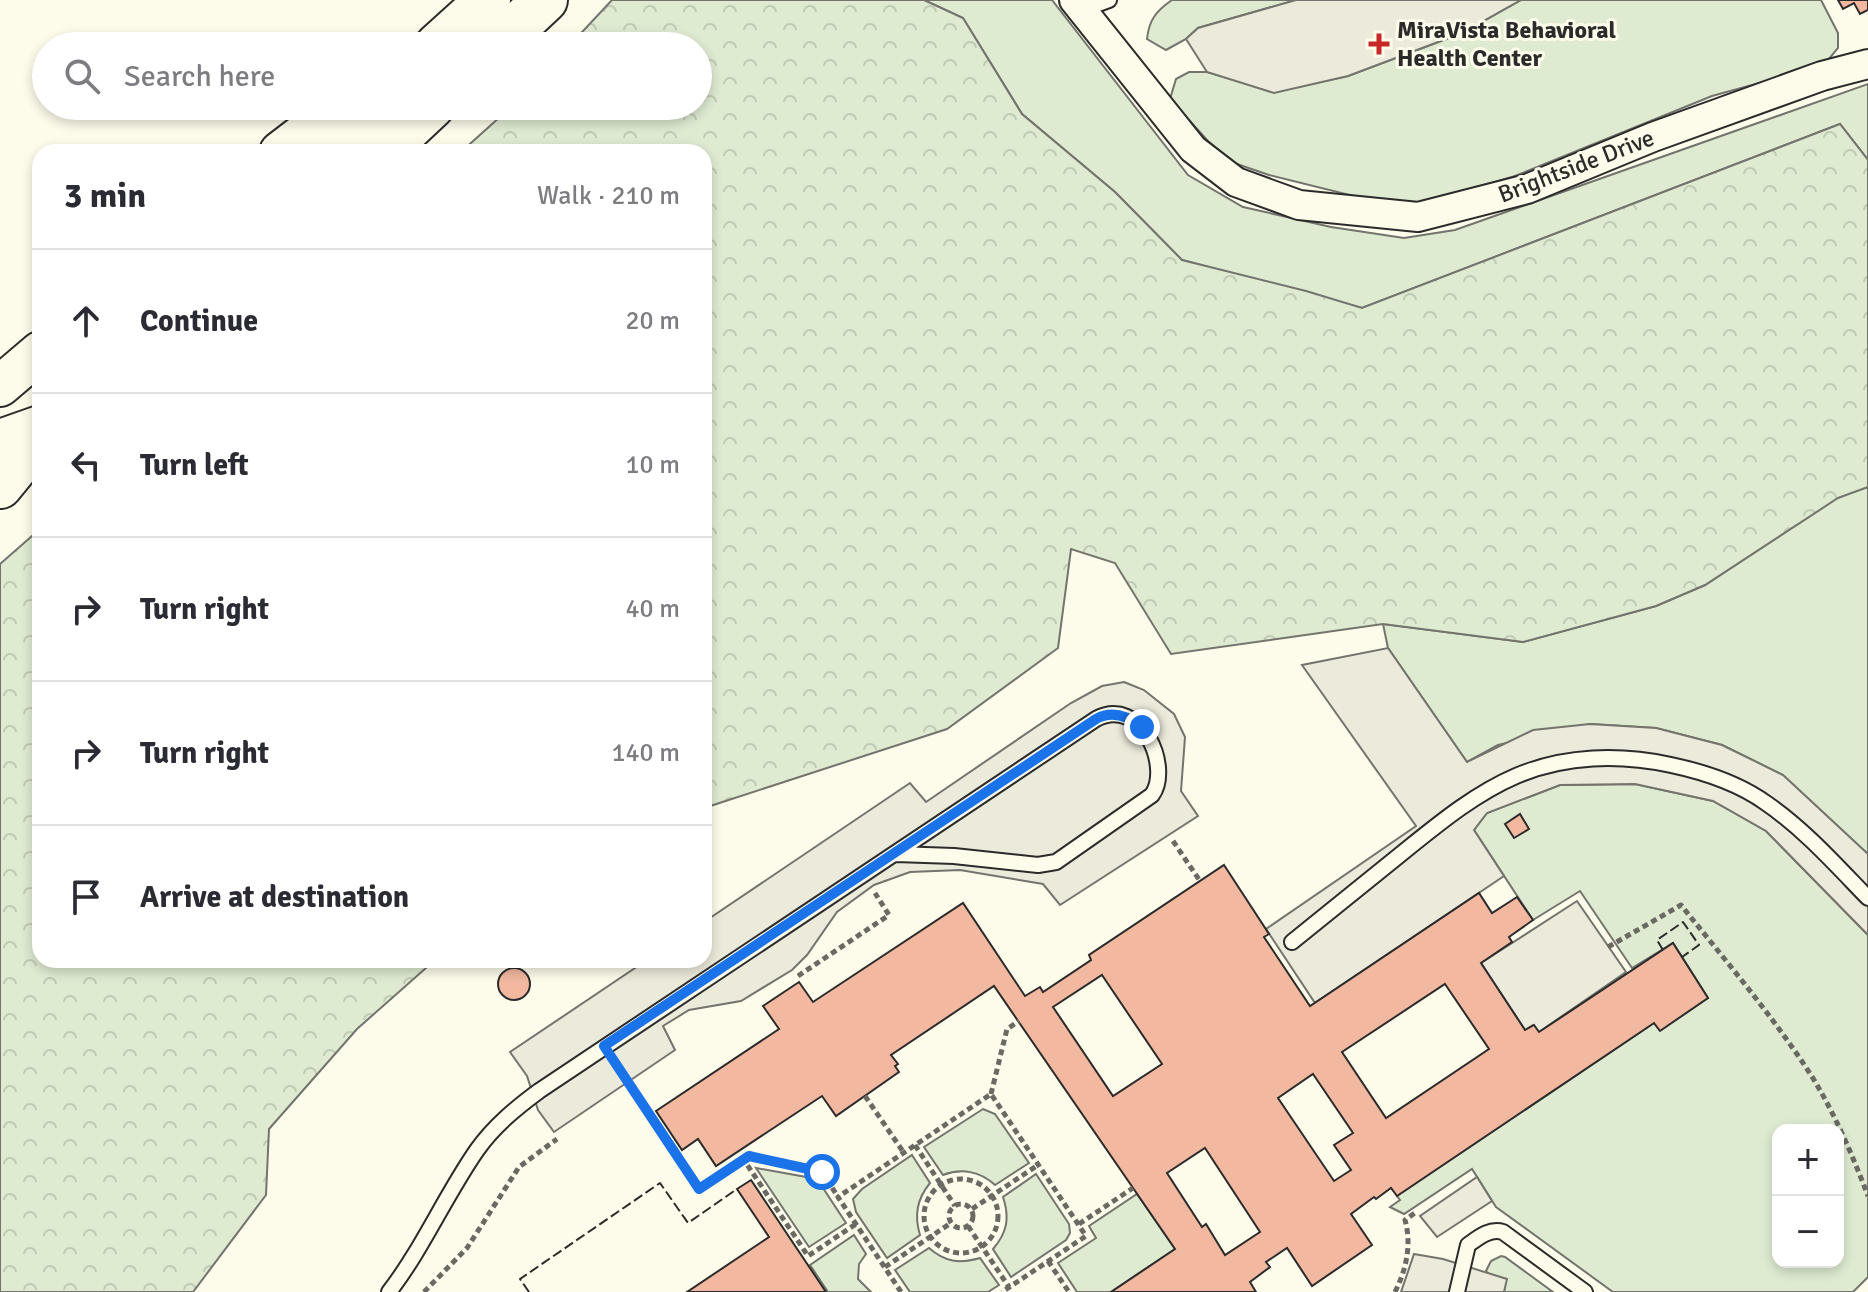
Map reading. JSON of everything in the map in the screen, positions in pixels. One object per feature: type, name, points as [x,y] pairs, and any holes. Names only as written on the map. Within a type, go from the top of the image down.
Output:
[{"type":"main road","points":[[436,32],[478,0]]},
{"type":"main road","points":[[453,32],[488,0]]},
{"type":"main road","points":[[511,32],[545,0]]},
{"type":"main road","points":[[290,144],[322,120]]},
{"type":"main road","points":[[332,144],[357,120]]},
{"type":"main road","points":[[392,144],[417,120]]},
{"type":"main road","points":[[0,386],[32,359]]},
{"type":"main road","points":[[0,440],[32,429]]},
{"type":"main road","points":[[0,486],[32,447]]},
{"type":"main road","points":[[0,493],[32,467]]},
{"type":"street","name":"Brightside Drive","points":[[1078,5],[1193,149],[1236,182],[1299,205],[1418,217],[1527,189],[1653,137],[1822,76],[1868,64]]},
{"type":"lane","points":[[1078,5],[1109,0]]},
{"type":"lane","points":[[389,1292],[413,1258],[468,1163],[488,1136],[525,1101],[1103,715],[1112,714],[1133,720],[1151,739],[1157,787],[1152,795],[1056,862],[1038,865],[928,854],[896,854]]},
{"type":"lane","points":[[1292,942],[1420,839],[1491,789],[1526,772],[1582,759],[1655,761],[1711,775],[1738,786],[1781,813],[1868,898]]},
{"type":"lane","points":[[1457,1292],[1468,1245],[1496,1230],[1585,1292]]},
{"type":"path","points":[[1173,841],[1200,881]]},
{"type":"path","points":[[798,976],[889,915],[874,891]]},
{"type":"path","points":[[1608,947],[1681,905],[1766,1012],[1812,1076],[1850,1148],[1868,1196]]},
{"type":"path","points":[[838,1197],[991,1094],[1007,1029],[1019,1021]]},
{"type":"path","points":[[604,1046],[699,1189],[749,1156],[822,1172],[901,1292]]},
{"type":"path","points":[[991,1094],[1086,1236],[1002,1292]]},
{"type":"path","points":[[865,1096],[904,1153]]},
{"type":"path","points":[[424,1292],[467,1248],[519,1167],[557,1139]]},
{"type":"path","points":[[915,1145],[955,1206]]},
{"type":"path","points":[[744,1160],[808,1256],[856,1224]]},
{"type":"path","points":[[972,1209],[1038,1165]]},
{"type":"path","points":[[965,1179],[978,1183],[992,1196],[999,1214],[997,1227],[992,1238],[982,1247],[960,1254],[949,1252],[931,1237],[924,1215],[932,1193],[941,1185],[965,1179]]},
{"type":"path","points":[[1079,1224],[1133,1188]]},
{"type":"path","points":[[966,1204],[972,1209],[974,1218],[968,1226],[962,1228],[951,1223],[950,1212],[955,1206],[966,1204]]},
{"type":"path","points":[[1395,1292],[1408,1250],[1405,1220],[1416,1212]]},
{"type":"path","points":[[885,1267],[951,1223]]},
{"type":"path","points":[[968,1226],[1009,1287]]},
{"type":"path","points":[[1048,1261],[1069,1292]]},
{"type":"green space","points":[[612,0],[924,0],[963,18],[1022,114],[1115,192],[1182,260],[1362,308],[1840,124],[1868,160],[1868,487],[1838,498],[1705,585],[1656,606],[1523,642],[1383,624],[1171,654],[1115,563],[1071,549],[1058,648],[947,729],[712,805],[712,144],[470,144],[496,120],[712,120],[712,32],[582,32]]},
{"type":"green space","points":[[924,0],[1052,0],[1188,175],[1243,207],[1331,227],[1404,238],[1455,230],[1868,84],[1868,160],[1840,124],[1362,308],[1182,260],[1115,192],[1022,114],[963,18]]},
{"type":"green space","points":[[1172,0],[1296,0],[1198,28],[1166,50],[1147,39],[1154,16]]},
{"type":"green space","points":[[1521,0],[1821,0],[1838,33],[1838,48],[1824,65],[1712,96],[1515,176],[1414,207],[1390,205],[1269,175],[1234,163],[1208,141],[1170,99],[1176,79],[1189,72],[1207,72],[1274,92],[1348,76],[1462,33]]},
{"type":"green space","points":[[1868,487],[1868,854],[1783,775],[1722,745],[1656,728],[1590,724],[1498,745],[1467,762],[1388,648],[1383,624],[1523,642],[1656,606],[1705,585],[1838,497]]},
{"type":"green space","points":[[32,536],[32,968],[426,968],[357,1029],[269,1129],[266,1195],[193,1292],[0,1292],[0,564]]},
{"type":"green space","points":[[1635,784],[1713,801],[1766,831],[1868,935],[1868,1277],[1853,1292],[1613,1292],[1496,1207],[1472,1169],[1404,1214],[1390,1207],[1400,1200],[1397,1196],[1654,1023],[1660,1030],[1708,998],[1673,943],[1632,968],[1580,891],[1533,920],[1474,830],[1487,813],[1560,785]]},
{"type":"green space","points":[[983,1109],[995,1114],[1029,1163],[995,1185],[970,1172],[943,1175],[924,1147]]},
{"type":"green space","points":[[912,1155],[930,1183],[918,1208],[920,1235],[887,1258],[856,1212],[853,1199],[862,1189]]},
{"type":"green space","points":[[756,1168],[817,1179],[846,1223],[809,1247]]},
{"type":"green space","points":[[1036,1174],[1069,1224],[1070,1233],[1066,1240],[1011,1277],[993,1249],[1006,1225],[1003,1197]]},
{"type":"green space","points":[[1137,1194],[1175,1249],[1111,1292],[1077,1292],[1058,1263],[1096,1238],[1089,1226]]},
{"type":"green space","points":[[854,1235],[866,1254],[859,1264],[858,1279],[871,1292],[828,1292],[810,1265]]},
{"type":"green space","points":[[929,1248],[953,1260],[980,1258],[999,1285],[988,1292],[910,1292],[895,1270]]},
{"type":"green space","points":[[1501,1256],[1553,1292],[1504,1292],[1506,1279],[1489,1275],[1486,1271],[1491,1261]]},
{"type":"shaded area","points":[[1296,0],[1521,0],[1462,33],[1348,76],[1274,93],[1207,72],[1186,39],[1198,28]]},
{"type":"shaded area","points":[[1388,648],[1467,762],[1533,730],[1590,724],[1656,728],[1722,745],[1783,775],[1868,854],[1868,935],[1766,831],[1713,801],[1635,784],[1560,785],[1487,813],[1474,830],[1504,876],[1315,1003],[1266,929],[1416,826],[1302,665]]},
{"type":"shaded area","points":[[1124,682],[1144,690],[1174,714],[1185,737],[1181,791],[1198,816],[1060,905],[1043,884],[960,870],[910,872],[874,885],[837,912],[807,955],[792,970],[741,1001],[689,1010],[663,1026],[675,1050],[554,1132],[538,1110],[527,1076],[510,1052],[635,968],[712,968],[712,917],[910,783],[926,802],[1071,703],[1102,686]]},
{"type":"shaded area","points":[[1577,901],[1626,972],[1539,1032],[1533,1025],[1525,1030],[1481,963]]},
{"type":"shaded area","points":[[1477,1177],[1492,1201],[1437,1237],[1420,1216]]},
{"type":"shaded area","points":[[1414,1254],[1443,1259],[1507,1279],[1504,1292],[1401,1292]]},
{"type":"building","points":[[1838,0],[1868,0],[1868,10],[1860,14],[1854,3],[1843,9]]},
{"type":"building","points":[[1520,814],[1529,829],[1514,838],[1505,824]]},
{"type":"building","points":[[1224,865],[1269,934],[1264,937],[1310,1006],[1479,893],[1492,913],[1517,897],[1533,920],[1509,937],[1512,942],[1481,963],[1525,1030],[1534,1025],[1539,1032],[1673,943],[1708,998],[1660,1031],[1654,1023],[1397,1196],[1391,1188],[1376,1199],[1374,1197],[1351,1214],[1372,1245],[1312,1286],[1287,1248],[1266,1262],[1270,1267],[1250,1282],[1256,1292],[1111,1292],[1175,1249],[994,986],[891,1055],[898,1064],[895,1066],[899,1072],[836,1116],[822,1096],[716,1166],[698,1139],[682,1150],[656,1111],[779,1029],[763,1006],[799,982],[813,1002],[963,903],[1025,996],[1040,987],[1043,992],[1091,960],[1089,955]],"holes":[[[1102,975],[1162,1064],[1113,1096],[1053,1007]],[[1445,984],[1489,1049],[1386,1118],[1342,1052]],[[1313,1074],[1353,1133],[1334,1145],[1351,1170],[1334,1181],[1278,1098]],[[1205,1148],[1260,1232],[1225,1255],[1206,1224],[1202,1227],[1167,1173]]]},
{"type":"building","points":[[514,968],[526,972],[530,984],[526,996],[514,1000],[502,996],[498,984],[502,972]]},
{"type":"building","points":[[751,1180],[826,1292],[687,1292],[769,1237],[737,1189]]},
{"type":"fence","points":[[1663,950],[1657,940],[1683,922],[1699,945],[1682,957]]},
{"type":"fence","points":[[529,1292],[520,1279],[660,1183],[688,1223],[737,1189]]},
{"type":"place","name":"MiraVista Behavioral Health Center","points":[[1379,44]]},
{"type":"route","points":[[822,1172],[749,1156],[699,1189],[604,1046],[1096,719],[1112,714],[1133,720],[1142,727]]}]
